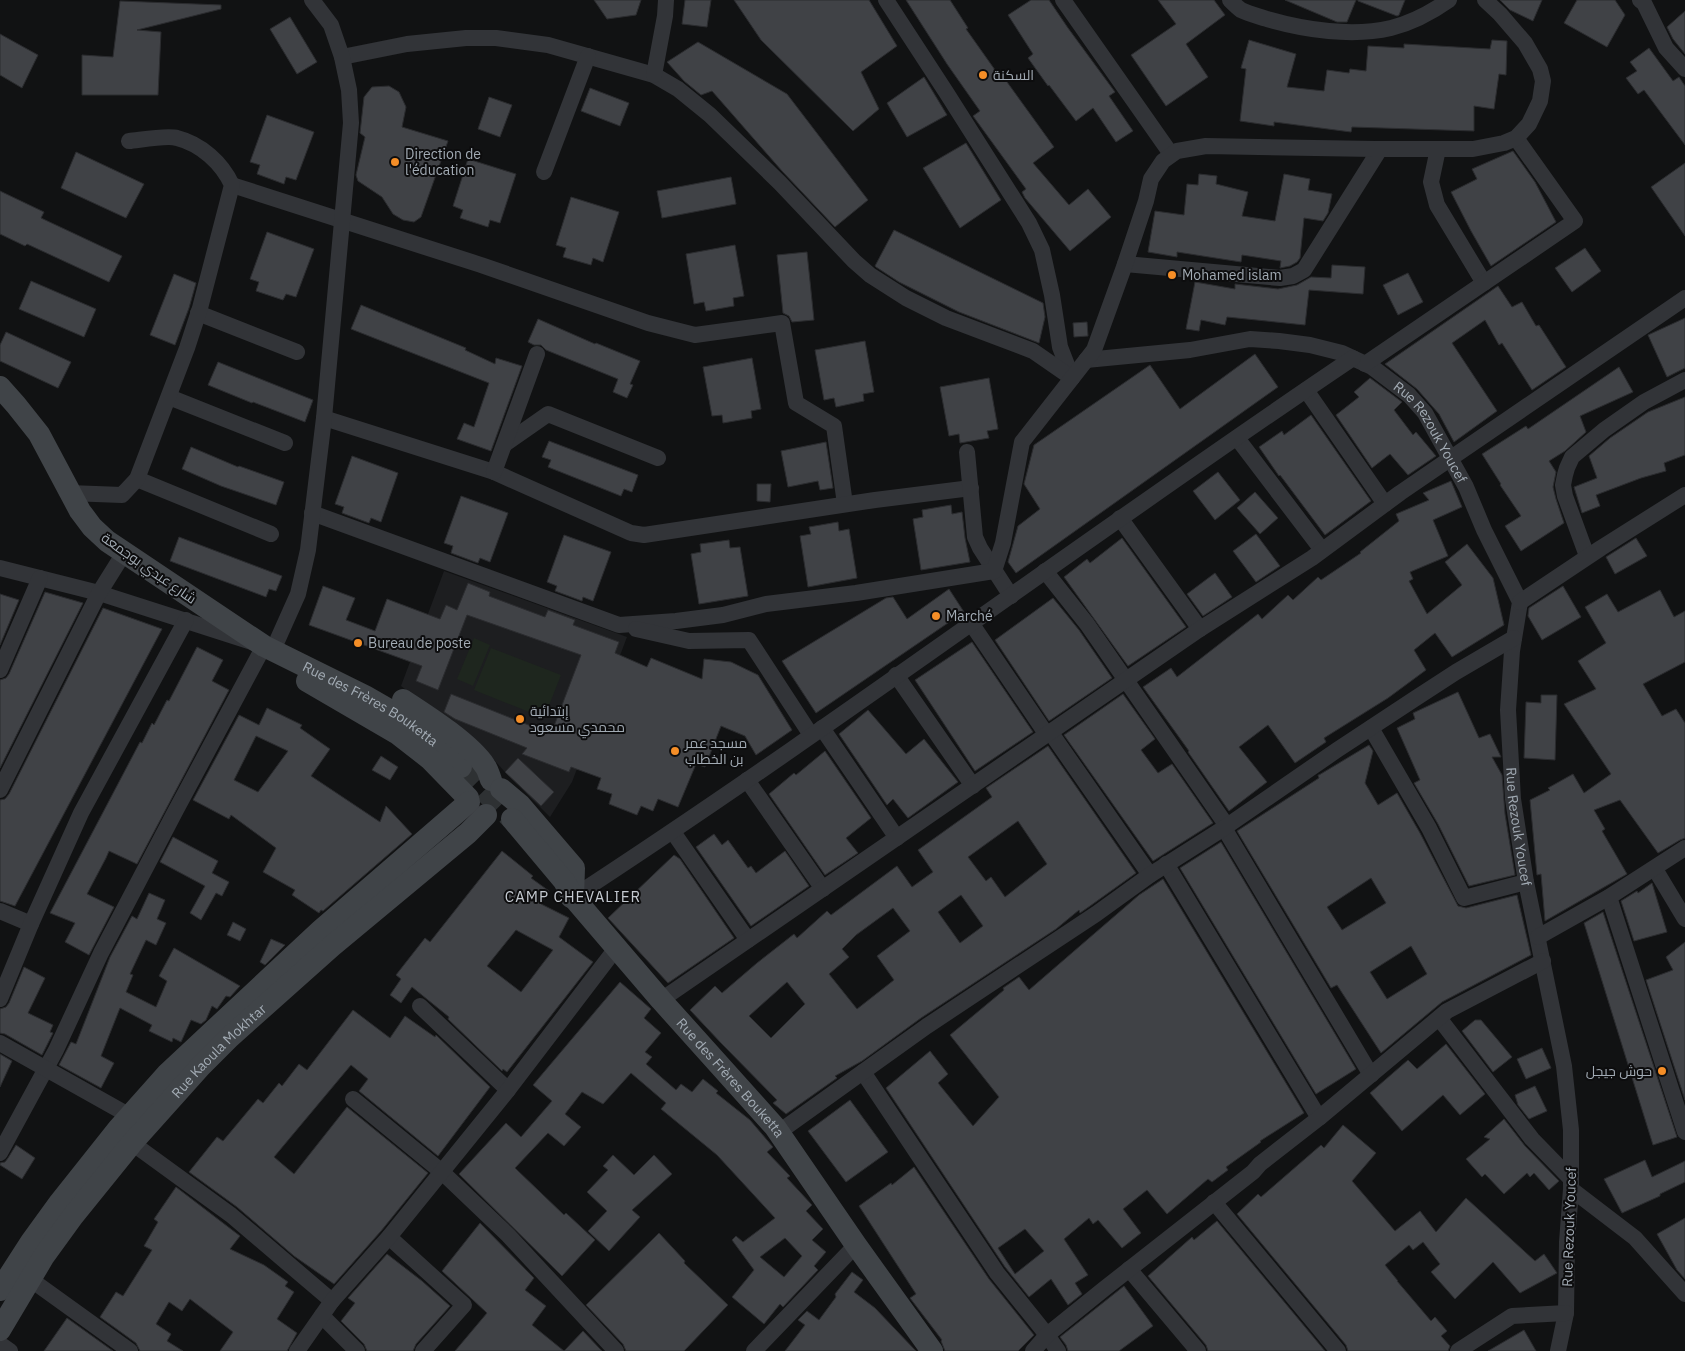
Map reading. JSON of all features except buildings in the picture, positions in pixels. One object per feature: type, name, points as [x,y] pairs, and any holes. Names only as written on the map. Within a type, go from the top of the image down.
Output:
[{"type":"main road","name":"شارع عبدي بوجمعة","points":[[0,387],[39,434],[69,493],[92,527],[124,553],[269,648]]},
{"type":"main road","name":"Rue des Frères Bouketta","points":[[269,648],[380,704],[427,736],[461,767]]},
{"type":"main road","points":[[269,648],[312,656],[333,663],[392,693],[441,726],[474,753],[486,767],[496,785],[503,802],[500,807],[478,807]]},
{"type":"main road","points":[[269,648],[302,678],[389,729],[443,770],[552,890],[573,897],[574,868],[520,805],[496,785],[485,780],[475,783],[469,792],[478,807]]},
{"type":"main road","name":"Rue Kaoula Mokhtar","points":[[0,1290],[60,1202],[167,1074],[321,930],[478,807]]},
{"type":"main road","name":"Rue Kaoula Mokhtar","points":[[0,1330],[44,1256],[73,1216],[132,1143],[188,1080],[225,1042],[332,946],[468,833],[478,807]]},
{"type":"main road","name":"Rue des Frères Bouketta","points":[[512,818],[564,881],[573,897],[661,1000],[779,1132],[856,1245],[932,1351]]},
{"type":"street","points":[[0,1153],[46,1068],[101,953],[176,810],[298,594],[308,550],[324,418],[350,122],[349,90],[342,57],[331,25],[312,0]]},
{"type":"street","points":[[654,75],[665,16],[666,0]]},
{"type":"street","points":[[886,0],[1029,223],[1042,250],[1052,295],[1060,347],[1072,378]]},
{"type":"street","points":[[1063,0],[1171,154]]},
{"type":"street","points":[[1230,0],[1242,10],[1266,19],[1294,26],[1336,32],[1391,28],[1430,12],[1449,0]]},
{"type":"street","points":[[994,571],[1003,544],[1022,442],[1094,350],[1125,264],[1152,179],[1162,161],[1177,150],[1206,146],[1473,149],[1504,143],[1516,138],[1529,124],[1540,101],[1543,81],[1540,69],[1525,43],[1485,0]]},
{"type":"street","points":[[1640,0],[1644,3],[1666,48],[1685,69]]},
{"type":"street","points":[[342,57],[407,44],[466,38],[496,38],[548,45],[654,75],[678,89],[710,115],[780,183],[854,262],[870,275],[906,298],[939,315],[1033,351],[1072,378]]},
{"type":"street","points":[[544,172],[588,56]]},
{"type":"street","points":[[69,493],[122,495],[137,479],[187,348],[232,185],[219,163],[201,149],[176,137],[129,141]]},
{"type":"street","points":[[573,897],[673,832],[1120,518],[1306,390],[1359,361],[1484,283],[1575,221],[1516,138]]},
{"type":"street","points":[[1125,264],[1280,278],[1293,276],[1304,270],[1380,149]]},
{"type":"street","points":[[1438,149],[1431,182],[1437,205],[1484,283]]},
{"type":"street","points":[[232,185],[481,265],[648,323],[695,335],[782,323],[796,403],[834,426],[845,504]]},
{"type":"street","points":[[661,1000],[1200,629],[1322,550],[1450,458],[1685,298]]},
{"type":"street","points":[[198,313],[297,352]]},
{"type":"street","name":"Rue Rezouk Youcef","points":[[1086,360],[1190,350],[1241,340],[1261,339],[1320,347],[1342,353],[1359,361],[1409,395],[1417,403],[1425,413],[1466,487],[1484,530],[1520,602],[1512,651],[1508,710],[1513,799],[1526,882],[1564,1066],[1571,1130],[1566,1313],[1558,1351]]},
{"type":"street","points":[[494,472],[537,354]]},
{"type":"street","points":[[1587,556],[1563,485],[1572,457],[1604,430],[1644,402],[1685,380]]},
{"type":"street","points":[[1306,390],[1385,504]]},
{"type":"street","points":[[169,397],[285,443]]},
{"type":"street","points":[[505,444],[548,414],[658,458]]},
{"type":"street","points":[[324,418],[494,472],[631,532],[644,535],[845,504],[971,488]]},
{"type":"street","points":[[1237,438],[1322,550]]},
{"type":"street","points":[[968,452],[975,537],[1010,596]]},
{"type":"street","points":[[137,479],[271,534]]},
{"type":"street","points":[[1520,602],[1587,556],[1685,495]]},
{"type":"street","points":[[312,513],[619,625],[689,641],[749,640],[898,838]]},
{"type":"street","points":[[1120,518],[1200,629]]},
{"type":"street","points":[[0,790],[98,593],[124,553]]},
{"type":"street","points":[[0,568],[98,593],[269,648]]},
{"type":"street","points":[[619,625],[723,615],[766,604],[856,593],[994,571]]},
{"type":"street","points":[[1045,571],[1087,624],[1226,827],[1371,1075]]},
{"type":"street","points":[[0,670],[40,578]]},
{"type":"street","points":[[0,999],[31,924],[81,813],[186,620]]},
{"type":"street","points":[[971,623],[1150,875]]},
{"type":"street","points":[[779,1132],[927,1026],[1096,914],[1166,864],[1226,827],[1337,750],[1456,672],[1514,638]]},
{"type":"street","points":[[896,676],[973,786]]},
{"type":"street","points":[[1371,728],[1429,828],[1464,898],[1526,882]]},
{"type":"street","points":[[747,780],[823,889]]},
{"type":"street","points":[[673,832],[748,940]]},
{"type":"street","points":[[1538,937],[1609,897],[1685,848]]},
{"type":"street","points":[[1166,864],[1319,1118]]},
{"type":"street","points":[[1655,868],[1685,919]]},
{"type":"street","points":[[1609,897],[1685,1132]]},
{"type":"street","points":[[0,911],[31,924]]},
{"type":"street","points":[[297,1351],[332,1301],[442,1172],[508,1090],[617,947]]},
{"type":"street","points":[[1033,1351],[1047,1335],[1319,1118],[1448,1011],[1543,961]]},
{"type":"street","points":[[420,1006],[508,1090]]},
{"type":"street","points":[[1439,1018],[1532,1139],[1571,1184],[1635,1238],[1685,1294]]},
{"type":"street","points":[[0,1043],[130,1116]]},
{"type":"street","points":[[864,1072],[997,1274],[1058,1351]]},
{"type":"street","points":[[354,1099],[442,1172],[508,1235],[616,1351]]},
{"type":"street","points":[[132,1143],[230,1215],[332,1301]]},
{"type":"street","points":[[1214,1202],[1338,1351]]},
{"type":"street","points":[[388,1237],[464,1304],[423,1351]]},
{"type":"street","points":[[754,1351],[856,1245]]},
{"type":"street","points":[[1128,1269],[1198,1351]]},
{"type":"street","points":[[30,1278],[130,1351]]},
{"type":"street","points":[[1458,1351],[1512,1316],[1566,1313]]},
{"type":"street","points":[[322,1316],[357,1351]]},
{"type":"street","points":[[0,1344],[10,1351]]},
{"type":"shaded area","name":"إبتدائية محمدي مسعود","points":[[444,571],[627,637],[572,782],[550,817],[488,753],[401,686]]},
{"type":"shaded area","points":[[474,638],[490,645],[473,686],[457,679]]},
{"type":"shaded area","points":[[491,648],[561,675],[544,718],[474,690]]},
{"type":"tunnel","points":[[461,767],[512,819]]},
{"type":"place","name":"السكنة","points":[[983,75]]},
{"type":"place","name":"Direction de l'éducation","points":[[395,162]]},
{"type":"place","name":"Mohamed islam","points":[[1172,275]]},
{"type":"place","name":"Marché","points":[[936,616]]},
{"type":"place","name":"Bureau de poste","points":[[358,643]]},
{"type":"place","name":"إبتدائية محمدي مسعود","points":[[520,719]]},
{"type":"place","name":"مسجد عمر بن الخطاب","points":[[675,751]]},
{"type":"place","name":"حوش جيجل","points":[[1662,1071]]},
{"type":"district","name":"CAMP CHEVALIER","points":[[573,897]]}]
